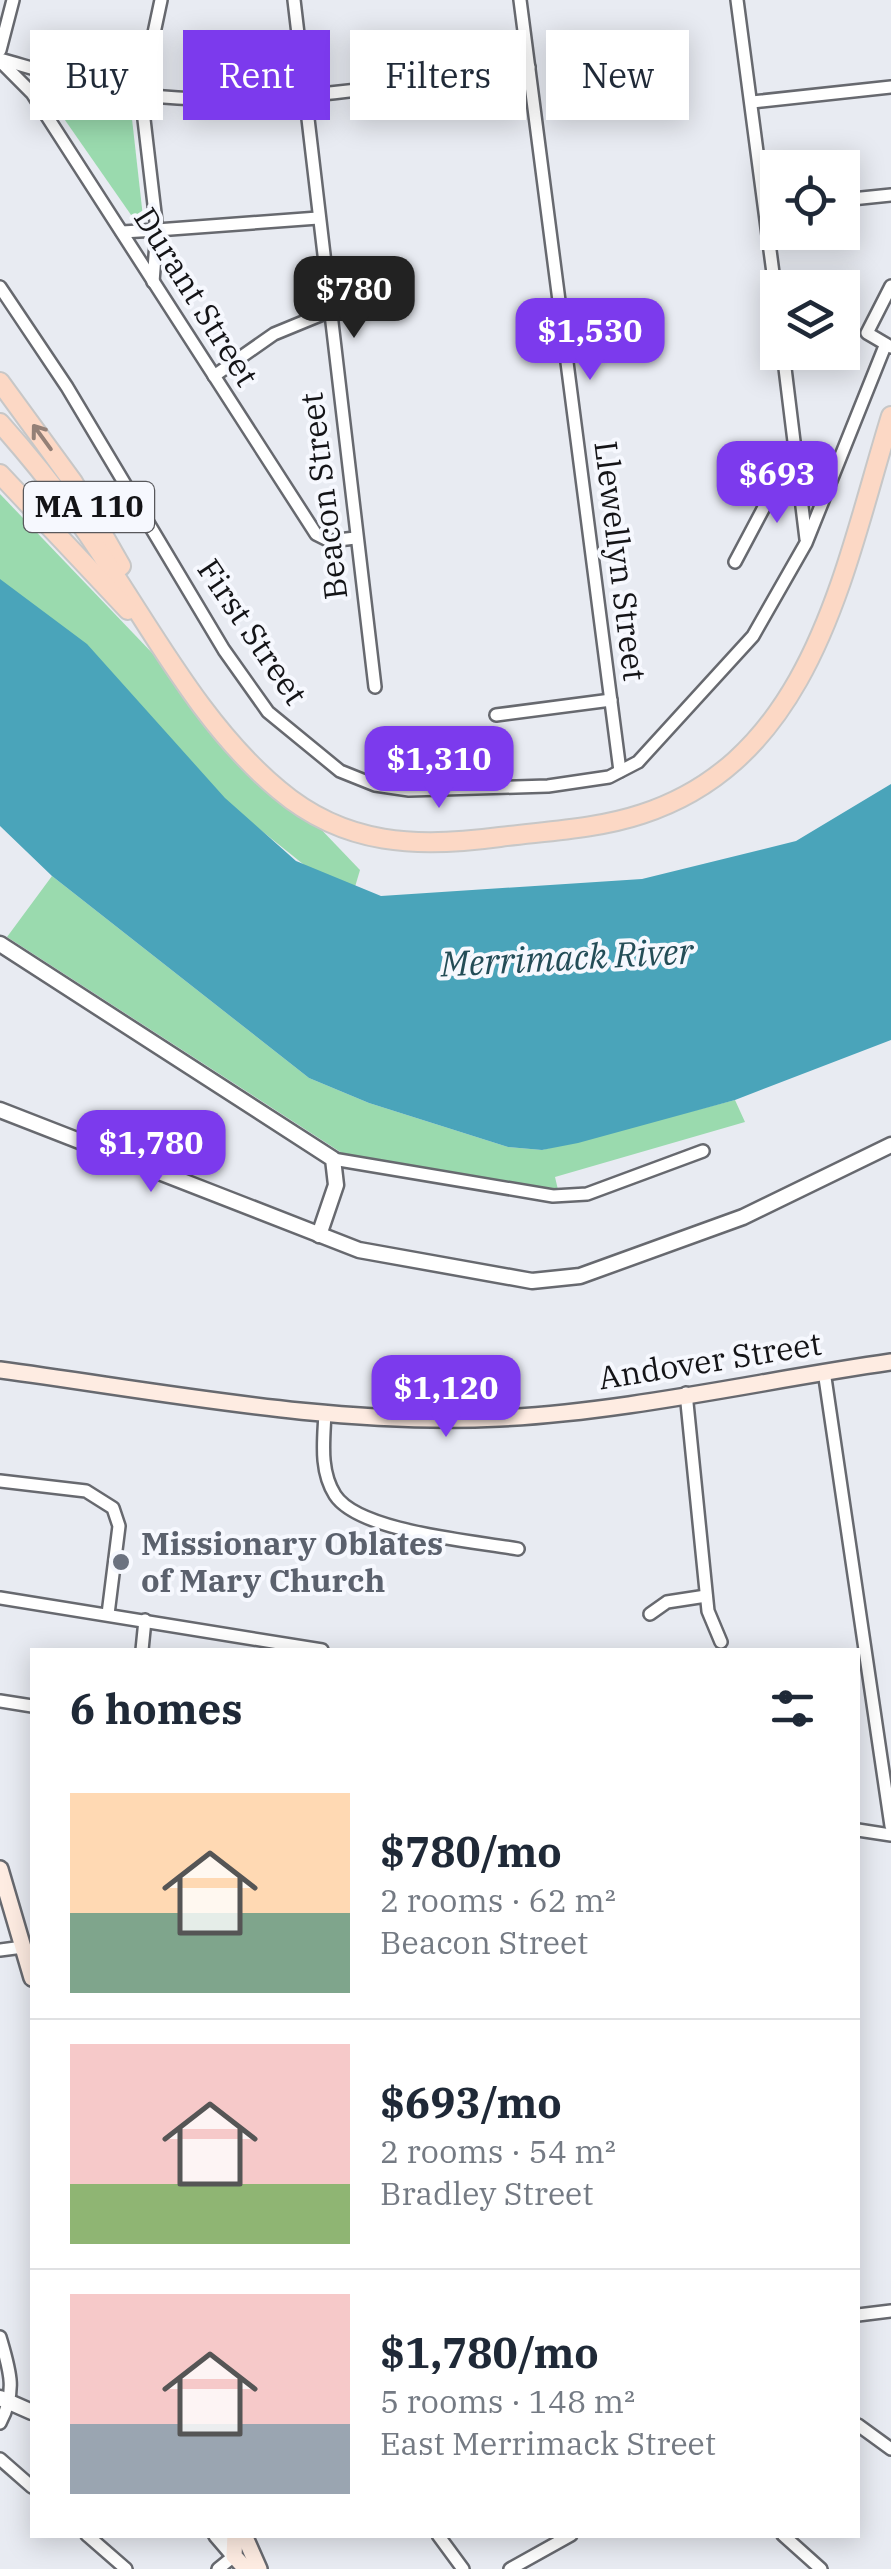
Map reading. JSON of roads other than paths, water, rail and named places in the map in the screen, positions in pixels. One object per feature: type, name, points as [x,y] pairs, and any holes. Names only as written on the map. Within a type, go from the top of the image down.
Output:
[{"type":"main road","name":"MA 110","points":[[0,382],[88,505],[159,643]]},
{"type":"main road","name":"MA 110","points":[[0,474],[159,643],[227,736],[268,781],[316,816],[354,834],[395,843],[434,844],[600,824],[642,814],[694,791],[728,768],[759,738],[794,690],[831,610],[891,416]]},
{"type":"main road","points":[[0,423],[107,562],[159,643]]},
{"type":"main road","points":[[0,439],[159,643]]},
{"type":"main road","name":"Andover Street","points":[[0,1370],[326,1412],[500,1418],[891,1362]]},
{"type":"main road","points":[[0,1869],[30,1971]]},
{"type":"main road","points":[[235,2538],[234,2556],[246,2569]]},
{"type":"main road","points":[[245,2538],[259,2569]]},
{"type":"street","points":[[0,50],[12,0]]},
{"type":"street","points":[[155,30],[161,0]]},
{"type":"street","name":"Beacon Street","points":[[294,0],[297,30]]},
{"type":"street","name":"Llewellyn Street","points":[[520,0],[620,772]]},
{"type":"street","points":[[738,0],[761,150]]},
{"type":"street","points":[[0,60],[30,67]]},
{"type":"street","name":"Durant Street","points":[[0,60],[32,93],[316,534],[330,542],[355,538]]},
{"type":"street","points":[[330,91],[528,68]]},
{"type":"street","points":[[752,102],[891,86]]},
{"type":"street","points":[[144,120],[157,230],[153,282]]},
{"type":"street","name":"Beacon Street","points":[[307,120],[374,687]]},
{"type":"street","points":[[860,198],[891,195]]},
{"type":"street","points":[[122,232],[318,218]]},
{"type":"street","points":[[888,347],[867,333],[891,286]]},
{"type":"street","name":"First Street","points":[[0,287],[66,387],[240,673],[291,735],[356,779],[409,790],[548,786],[620,772],[638,762],[754,636],[806,543],[888,347]]},
{"type":"street","points":[[214,376],[274,334],[330,311]]},
{"type":"street","points":[[784,370],[806,543]]},
{"type":"street","points":[[736,562],[770,496],[797,471]]},
{"type":"street","points":[[496,715],[610,700]]},
{"type":"street","points":[[0,944],[332,1159],[553,1196],[587,1194],[703,1152]]},
{"type":"street","points":[[0,1110],[319,1235],[387,1257],[532,1281],[580,1276],[744,1217],[891,1145]]},
{"type":"street","points":[[319,1235],[336,1186],[332,1159]]},
{"type":"street","points":[[824,1371],[891,1826]]},
{"type":"street","points":[[686,1393],[706,1596],[712,1628],[721,1642]]},
{"type":"street","points":[[326,1412],[325,1465],[343,1505],[370,1520],[518,1549]]},
{"type":"street","points":[[0,1480],[86,1492],[113,1508],[119,1526],[108,1614]]},
{"type":"street","points":[[650,1614],[667,1602],[706,1596]]},
{"type":"street","points":[[0,1598],[310,1648]]},
{"type":"street","points":[[142,1648],[146,1620]]},
{"type":"street","points":[[0,1701],[30,1706]]},
{"type":"street","points":[[860,1830],[891,1835]]},
{"type":"street","points":[[0,1950],[23,1947]]},
{"type":"street","points":[[860,2316],[891,2312]]},
{"type":"street","points":[[0,2337],[14,2383],[0,2423]]},
{"type":"street","points":[[6,2400],[30,2411]]},
{"type":"street","points":[[860,2426],[891,2449]]},
{"type":"street","points":[[0,2459],[30,2485]]},
{"type":"street","points":[[90,2538],[126,2569]]},
{"type":"street","points":[[218,2569],[234,2556],[219,2538]]},
{"type":"street","points":[[440,2538],[464,2569]]},
{"type":"street","points":[[510,2569],[566,2538]]},
{"type":"street","points":[[786,2538],[821,2569]]},
{"type":"water","name":"Merrimack River","points":[[0,579],[87,644],[225,798],[296,861],[381,896],[642,879],[796,841],[891,784],[891,1040],[735,1100],[542,1150],[508,1147],[369,1103],[309,1078],[52,876],[0,826]]},
{"type":"place","name":"Missionary Oblates of Mary Church","points":[[121,1562]]}]
